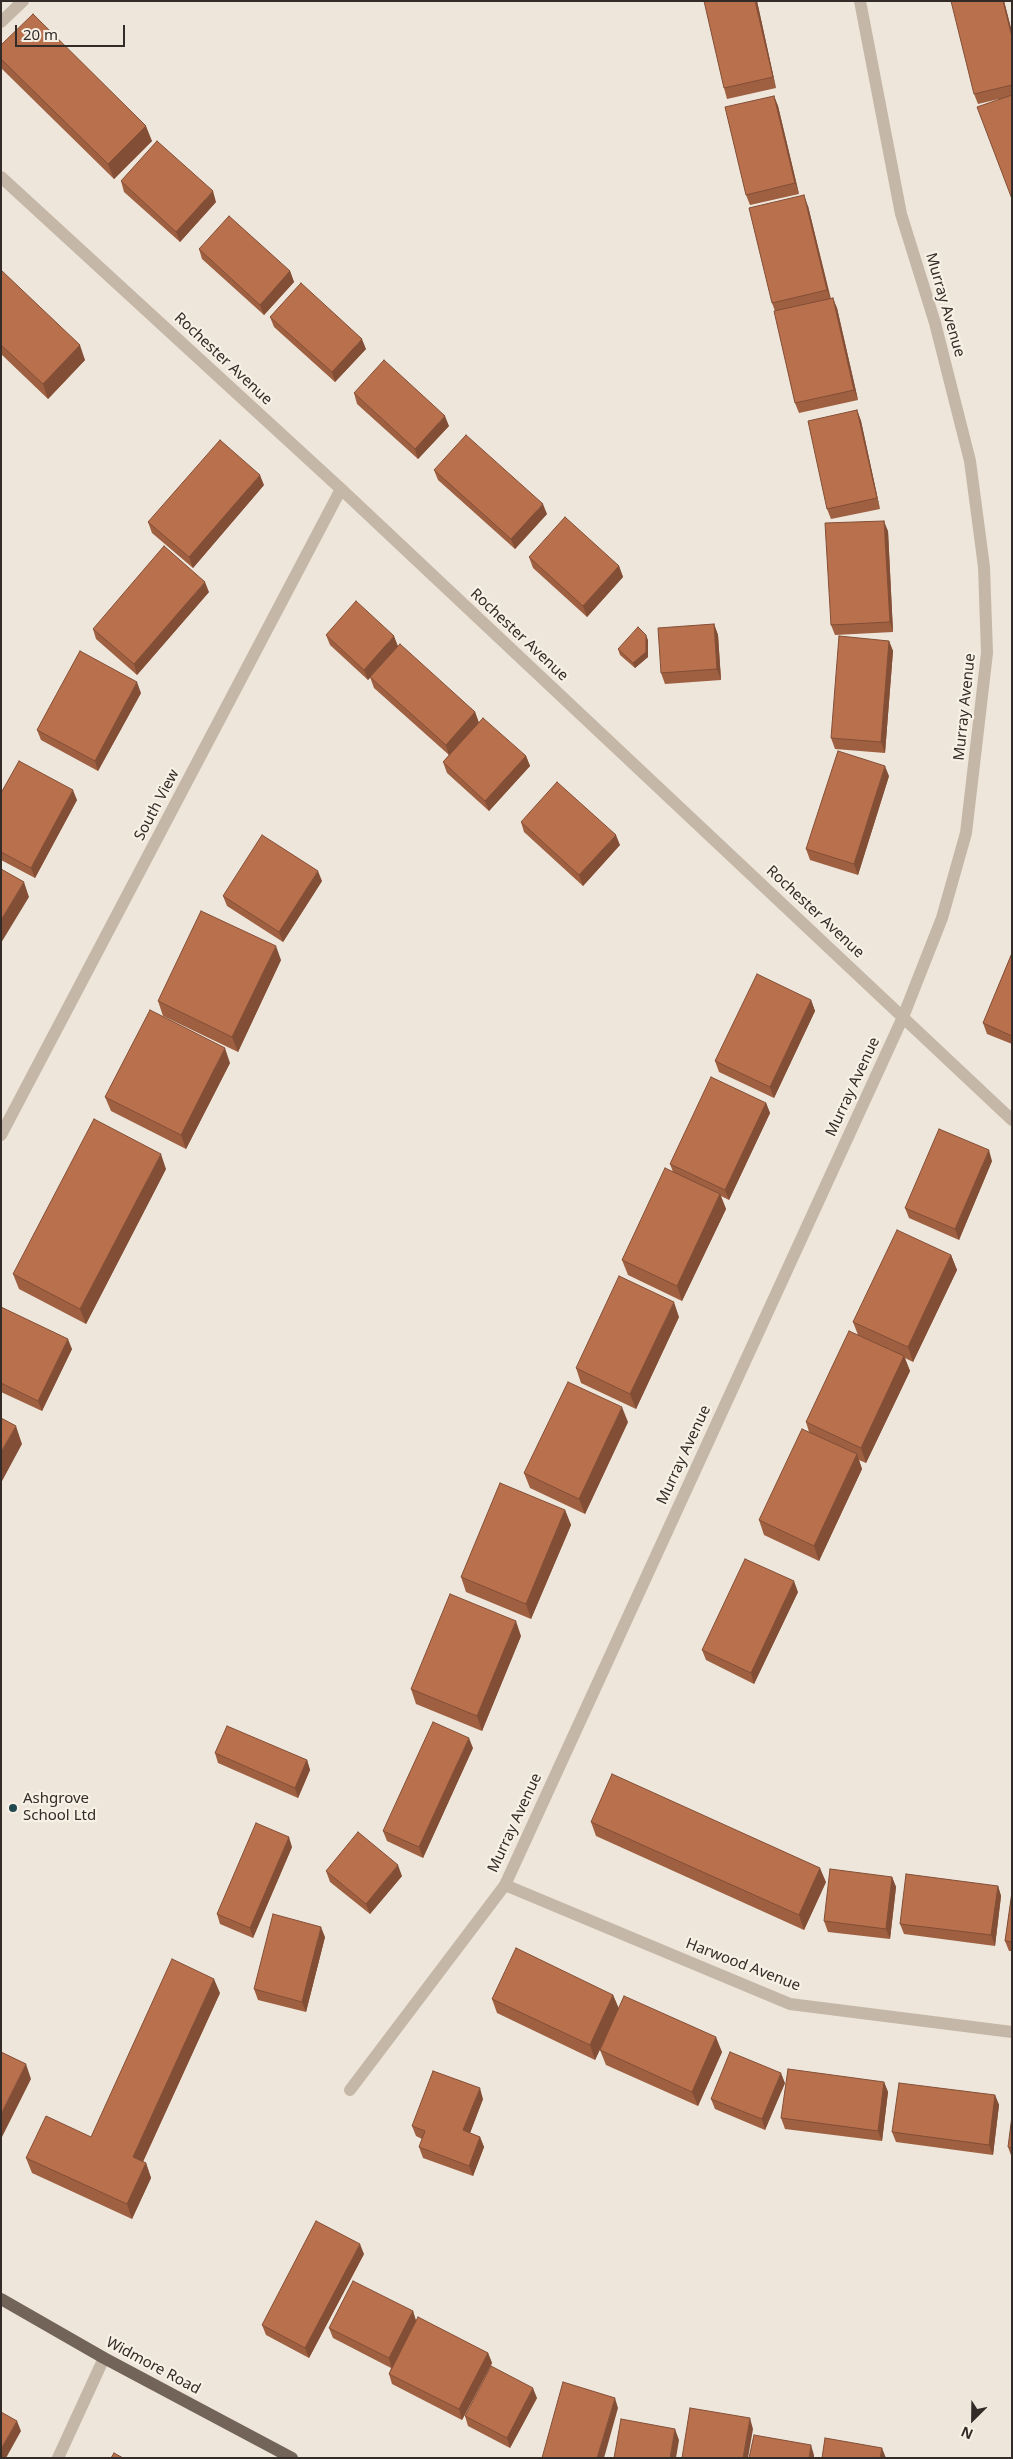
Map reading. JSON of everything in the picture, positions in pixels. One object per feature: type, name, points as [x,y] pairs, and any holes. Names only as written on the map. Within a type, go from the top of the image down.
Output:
[{"type":"main road","name":"Widmore Road","points":[[1,2299],[104,2358],[292,2458]]},
{"type":"street","points":[[1,22],[23,1]]},
{"type":"street","name":"Murray Avenue","points":[[350,2090],[505,1885],[903,1018],[942,918],[966,833],[987,653],[984,567],[970,462],[935,323],[901,214],[860,1]]},
{"type":"street","name":"Rochester Avenue","points":[[1,177],[341,489],[1012,1120]]},
{"type":"street","name":"South View","points":[[1,1135],[341,489]]},
{"type":"street","name":"Harwood Avenue","points":[[505,1885],[790,2004],[1012,2032]]},
{"type":"street","points":[[58,2458],[104,2358]]},
{"type":"building","points":[[704,1],[755,1],[773,77],[724,88]]},
{"type":"building","points":[[951,1],[1003,1],[1012,37],[1012,85],[974,94]]},
{"type":"building","points":[[33,14],[146,126],[108,164],[1,59],[1,45]]},
{"type":"building","points":[[1012,95],[1012,199],[977,107]]},
{"type":"building","points":[[774,96],[795,183],[746,195],[725,107]]},
{"type":"building","points":[[157,141],[213,191],[176,232],[121,181]]},
{"type":"building","points":[[804,195],[827,290],[772,303],[749,208]]},
{"type":"building","points":[[229,216],[290,271],[260,305],[199,249]]},
{"type":"building","points":[[1,270],[80,345],[43,384],[1,345]]},
{"type":"building","points":[[301,283],[362,339],[332,372],[270,317]]},
{"type":"building","points":[[833,298],[854,390],[795,403],[774,311]]},
{"type":"building","points":[[384,360],[445,416],[415,449],[354,393]]},
{"type":"building","points":[[857,410],[877,498],[827,509],[808,421]]},
{"type":"building","points":[[466,435],[543,504],[511,539],[434,470]]},
{"type":"building","points":[[220,440],[260,475],[189,557],[148,522]]},
{"type":"building","points":[[565,517],[619,566],[583,606],[529,557]]},
{"type":"building","points":[[884,521],[890,622],[831,625],[825,523]]},
{"type":"building","points":[[164,546],[205,582],[134,664],[93,629]]},
{"type":"building","points":[[356,601],[394,636],[364,670],[326,635]]},
{"type":"building","points":[[714,624],[717,669],[661,673],[658,628]]},
{"type":"building","points":[[638,627],[646,635],[646,652],[633,663],[618,649]]},
{"type":"building","points":[[839,636],[889,641],[881,742],[831,738]]},
{"type":"building","points":[[400,644],[475,712],[446,745],[370,677]]},
{"type":"building","points":[[80,651],[137,682],[95,761],[37,730]]},
{"type":"building","points":[[483,718],[526,756],[485,801],[443,762]]},
{"type":"building","points":[[838,751],[885,766],[854,864],[806,849]]},
{"type":"building","points":[[19,761],[73,790],[31,868],[1,852],[1,793]]},
{"type":"building","points":[[557,782],[616,835],[579,875],[521,822]]},
{"type":"building","points":[[262,835],[318,871],[279,932],[223,896]]},
{"type":"building","points":[[1,869],[24,882],[1,920]]},
{"type":"building","points":[[201,911],[276,946],[232,1037],[158,1001]]},
{"type":"building","points":[[1012,953],[1012,1036],[983,1023]]},
{"type":"building","points":[[757,974],[811,1000],[770,1087],[715,1061]]},
{"type":"building","points":[[150,1010],[225,1048],[181,1135],[105,1097]]},
{"type":"building","points":[[711,1077],[766,1103],[725,1190],[670,1164]]},
{"type":"building","points":[[94,1119],[161,1154],[80,1309],[13,1274]]},
{"type":"building","points":[[939,1129],[989,1150],[955,1229],[905,1208]]},
{"type":"building","points":[[665,1168],[720,1194],[677,1286],[622,1260]]},
{"type":"building","points":[[897,1230],[951,1255],[908,1347],[853,1322]]},
{"type":"building","points":[[619,1276],[674,1302],[630,1394],[576,1368]]},
{"type":"building","points":[[1,1307],[68,1339],[38,1401],[1,1383]]},
{"type":"building","points":[[849,1331],[904,1356],[861,1448],[806,1422]]},
{"type":"building","points":[[568,1382],[622,1407],[579,1499],[524,1473]]},
{"type":"building","points":[[1,1418],[16,1426],[1,1452]]},
{"type":"building","points":[[802,1429],[857,1454],[814,1546],[759,1520]]},
{"type":"building","points":[[500,1483],[565,1510],[526,1604],[461,1577]]},
{"type":"building","points":[[745,1559],[794,1581],[751,1673],[702,1650]]},
{"type":"building","points":[[450,1594],[516,1621],[477,1716],[411,1689]]},
{"type":"building","points":[[433,1722],[469,1738],[419,1847],[383,1831]]},
{"type":"building","points":[[227,1726],[307,1760],[295,1788],[215,1753]]},
{"type":"building","points":[[612,1774],[820,1868],[799,1915],[591,1822]]},
{"type":"building","points":[[256,1823],[289,1837],[250,1928],[217,1914]]},
{"type":"building","points":[[358,1832],[398,1865],[366,1904],[326,1871]]},
{"type":"building","points":[[830,1869],[892,1877],[886,1929],[824,1921]]},
{"type":"building","points":[[906,1874],[998,1886],[991,1935],[900,1924]]},
{"type":"building","points":[[1012,1892],[1012,1942],[1005,1941]]},
{"type":"building","points":[[273,1914],[321,1927],[302,2002],[254,1989]]},
{"type":"building","points":[[516,1948],[613,1995],[590,2045],[492,1999]]},
{"type":"building","points":[[172,1959],[214,1979],[133,2157],[146,2163],[127,2204],[26,2158],[46,2116],[91,2137]]},
{"type":"building","points":[[624,1996],[716,2037],[692,2092],[600,2050]]},
{"type":"building","points":[[1,2052],[26,2064],[1,2114]]},
{"type":"building","points":[[730,2052],[781,2073],[762,2119],[711,2099]]},
{"type":"building","points":[[788,2069],[884,2082],[878,2131],[781,2118]]},
{"type":"building","points":[[433,2071],[480,2088],[463,2130],[480,2137],[469,2166],[419,2147],[425,2131],[412,2126]]},
{"type":"building","points":[[899,2083],[995,2095],[989,2145],[892,2132]]},
{"type":"building","points":[[1012,2116],[1012,2148],[1008,2147]]},
{"type":"building","points":[[316,2221],[360,2244],[305,2348],[262,2325]]},
{"type":"building","points":[[353,2281],[413,2311],[389,2358],[329,2328]]},
{"type":"building","points":[[418,2317],[488,2353],[459,2409],[389,2374]]},
{"type":"building","points":[[491,2366],[533,2388],[507,2438],[465,2416]]},
{"type":"building","points":[[563,2382],[615,2398],[597,2458],[542,2458]]},
{"type":"building","points":[[690,2408],[750,2418],[743,2458],[682,2458]]},
{"type":"building","points":[[1,2412],[17,2421],[1,2449]]},
{"type":"building","points":[[621,2419],[675,2429],[670,2458],[614,2458]]},
{"type":"building","points":[[754,2435],[811,2445],[809,2458],[749,2458]]},
{"type":"building","points":[[825,2438],[882,2448],[880,2458],[822,2458]]},
{"type":"building","points":[[114,2453],[123,2458],[111,2458]]},
{"type":"place","name":"Ashgrove School Ltd","points":[[13,1808]]}]
